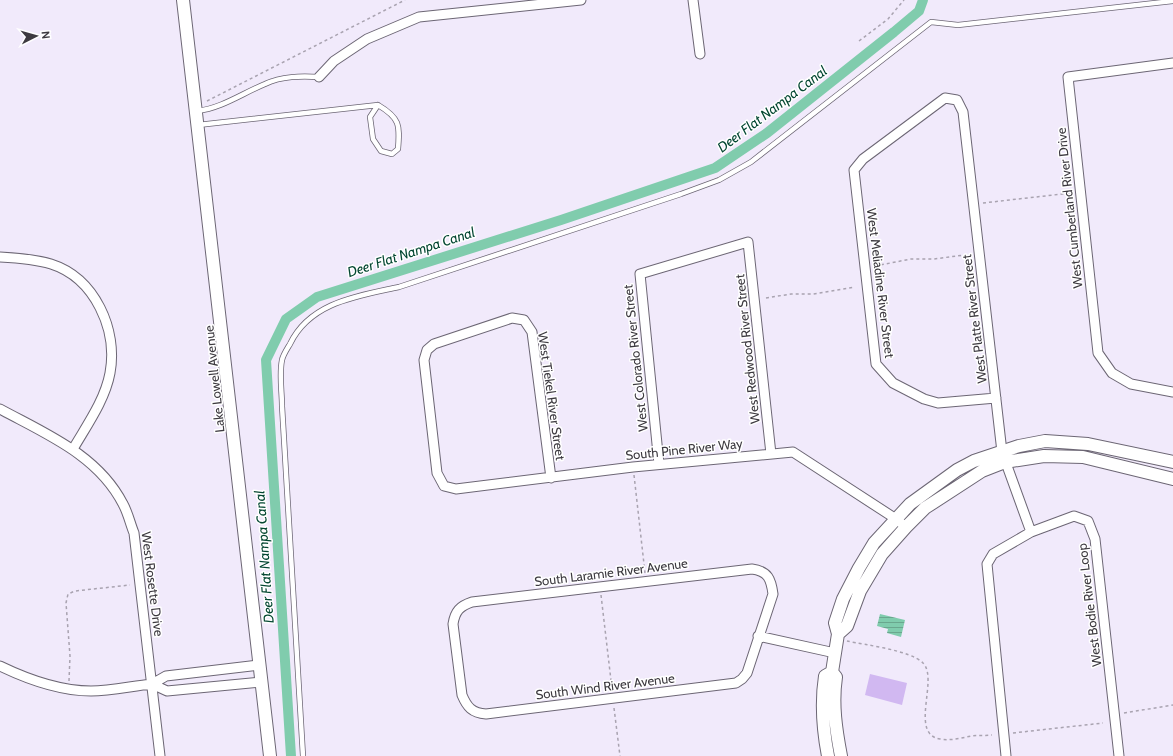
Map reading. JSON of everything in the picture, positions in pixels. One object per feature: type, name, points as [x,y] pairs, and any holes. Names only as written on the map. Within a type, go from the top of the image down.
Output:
[{"type":"street","name":"Lake Lowell Avenue","points":[[183,0],[270,756]]},
{"type":"street","points":[[319,77],[334,61],[366,39],[419,17],[576,0]]},
{"type":"street","points":[[693,0],[700,54]]},
{"type":"street","name":"West Cumberland River Drive","points":[[1173,63],[1068,77],[1098,353],[1112,373],[1131,384],[1173,392]]},
{"type":"street","name":"West Platte River Street","points":[[854,170],[863,159],[944,98],[957,100],[963,112],[1004,457],[1031,532]]},
{"type":"street","name":"West Meliadine River Street","points":[[854,170],[876,364],[893,383],[924,399],[938,403],[996,398]]},
{"type":"street","name":"West Redwood River Street","points":[[640,274],[748,242],[771,454]]},
{"type":"street","points":[[0,257],[30,259],[53,265],[75,277],[92,293],[106,320],[112,346],[110,373],[99,406],[74,449]]},
{"type":"street","name":"West Colorado River Street","points":[[640,274],[659,464]]},
{"type":"street","name":"West Tiekel River Street","points":[[444,486],[437,473],[424,360],[427,350],[434,344],[512,318],[524,320],[532,332],[551,478]]},
{"type":"street","name":"West Rosette Drive","points":[[0,408],[74,449],[97,468],[111,484],[123,504],[134,533],[160,756]]},
{"type":"street","points":[[837,636],[847,626],[860,591],[882,554],[906,527],[925,508],[982,472],[1019,446],[1045,442],[1067,441],[1128,451],[1173,462]]},
{"type":"street","name":"South Pine River Way","points":[[444,486],[456,489],[659,464],[793,452],[906,527]]},
{"type":"street","points":[[841,756],[836,732],[834,708],[836,677],[832,672],[837,636],[835,623],[843,599],[874,543],[896,519],[928,490],[957,470],[974,461],[1004,457],[1083,457],[1173,479]]},
{"type":"street","name":"West Bodie River Loop","points":[[1006,756],[987,564],[993,554],[1031,532],[1074,516],[1088,521],[1095,539],[1119,756]]},
{"type":"street","name":"South Laramie River Avenue","points":[[471,710],[465,703],[461,687],[453,624],[454,616],[458,609],[472,602],[752,569],[761,570],[768,574],[772,583],[773,594],[758,636]]},
{"type":"street","points":[[758,636],[835,653]]},
{"type":"street","name":"South Wind River Avenue","points":[[471,710],[478,714],[486,714],[736,683],[742,679],[746,672],[758,636]]},
{"type":"street","points":[[0,666],[35,682],[68,689],[91,691],[152,684],[166,676],[259,665]]},
{"type":"street","points":[[828,756],[822,709],[825,676],[832,672]]},
{"type":"street","points":[[152,684],[167,691],[261,682]]},
{"type":"lane","points":[[303,756],[282,406],[282,360],[294,336],[310,317],[325,307],[355,297],[399,287],[681,194],[719,180],[764,153],[931,22],[958,26],[1173,1]]},
{"type":"lane","points":[[196,108],[218,107],[272,81],[296,76],[319,77]]},
{"type":"lane","points":[[198,125],[378,105],[396,119],[400,130],[398,149],[392,154],[381,151],[373,139],[370,117],[378,105]]},
{"type":"path","points":[[196,108],[405,0]]},
{"type":"path","points":[[859,41],[888,19],[904,0]]},
{"type":"path","points":[[974,204],[1080,192]]},
{"type":"path","points":[[875,266],[910,259],[934,259],[964,255]]},
{"type":"path","points":[[766,298],[791,294],[813,294],[855,287]]},
{"type":"path","points":[[633,467],[646,582]]},
{"type":"path","points":[[68,689],[70,656],[66,603],[68,594],[75,591],[93,591],[140,584]]},
{"type":"path","points":[[600,587],[620,756]]},
{"type":"path","points":[[837,636],[910,656],[923,663],[929,674],[925,718],[931,734],[935,738],[956,739],[992,735]]},
{"type":"path","points":[[1124,713],[1173,706]]},
{"type":"path","points":[[1014,733],[1103,723]]},
{"type":"shaded area","points":[[880,614],[905,620],[901,637],[887,633],[888,629],[877,626]]},
{"type":"shaded area","points":[[870,674],[907,683],[902,705],[865,695]]},
{"type":"waterway","name":"Deer Flat Nampa Canal","points":[[291,756],[266,360],[286,319],[317,297],[561,220],[715,168],[767,133],[894,32],[919,11],[923,0]]}]
